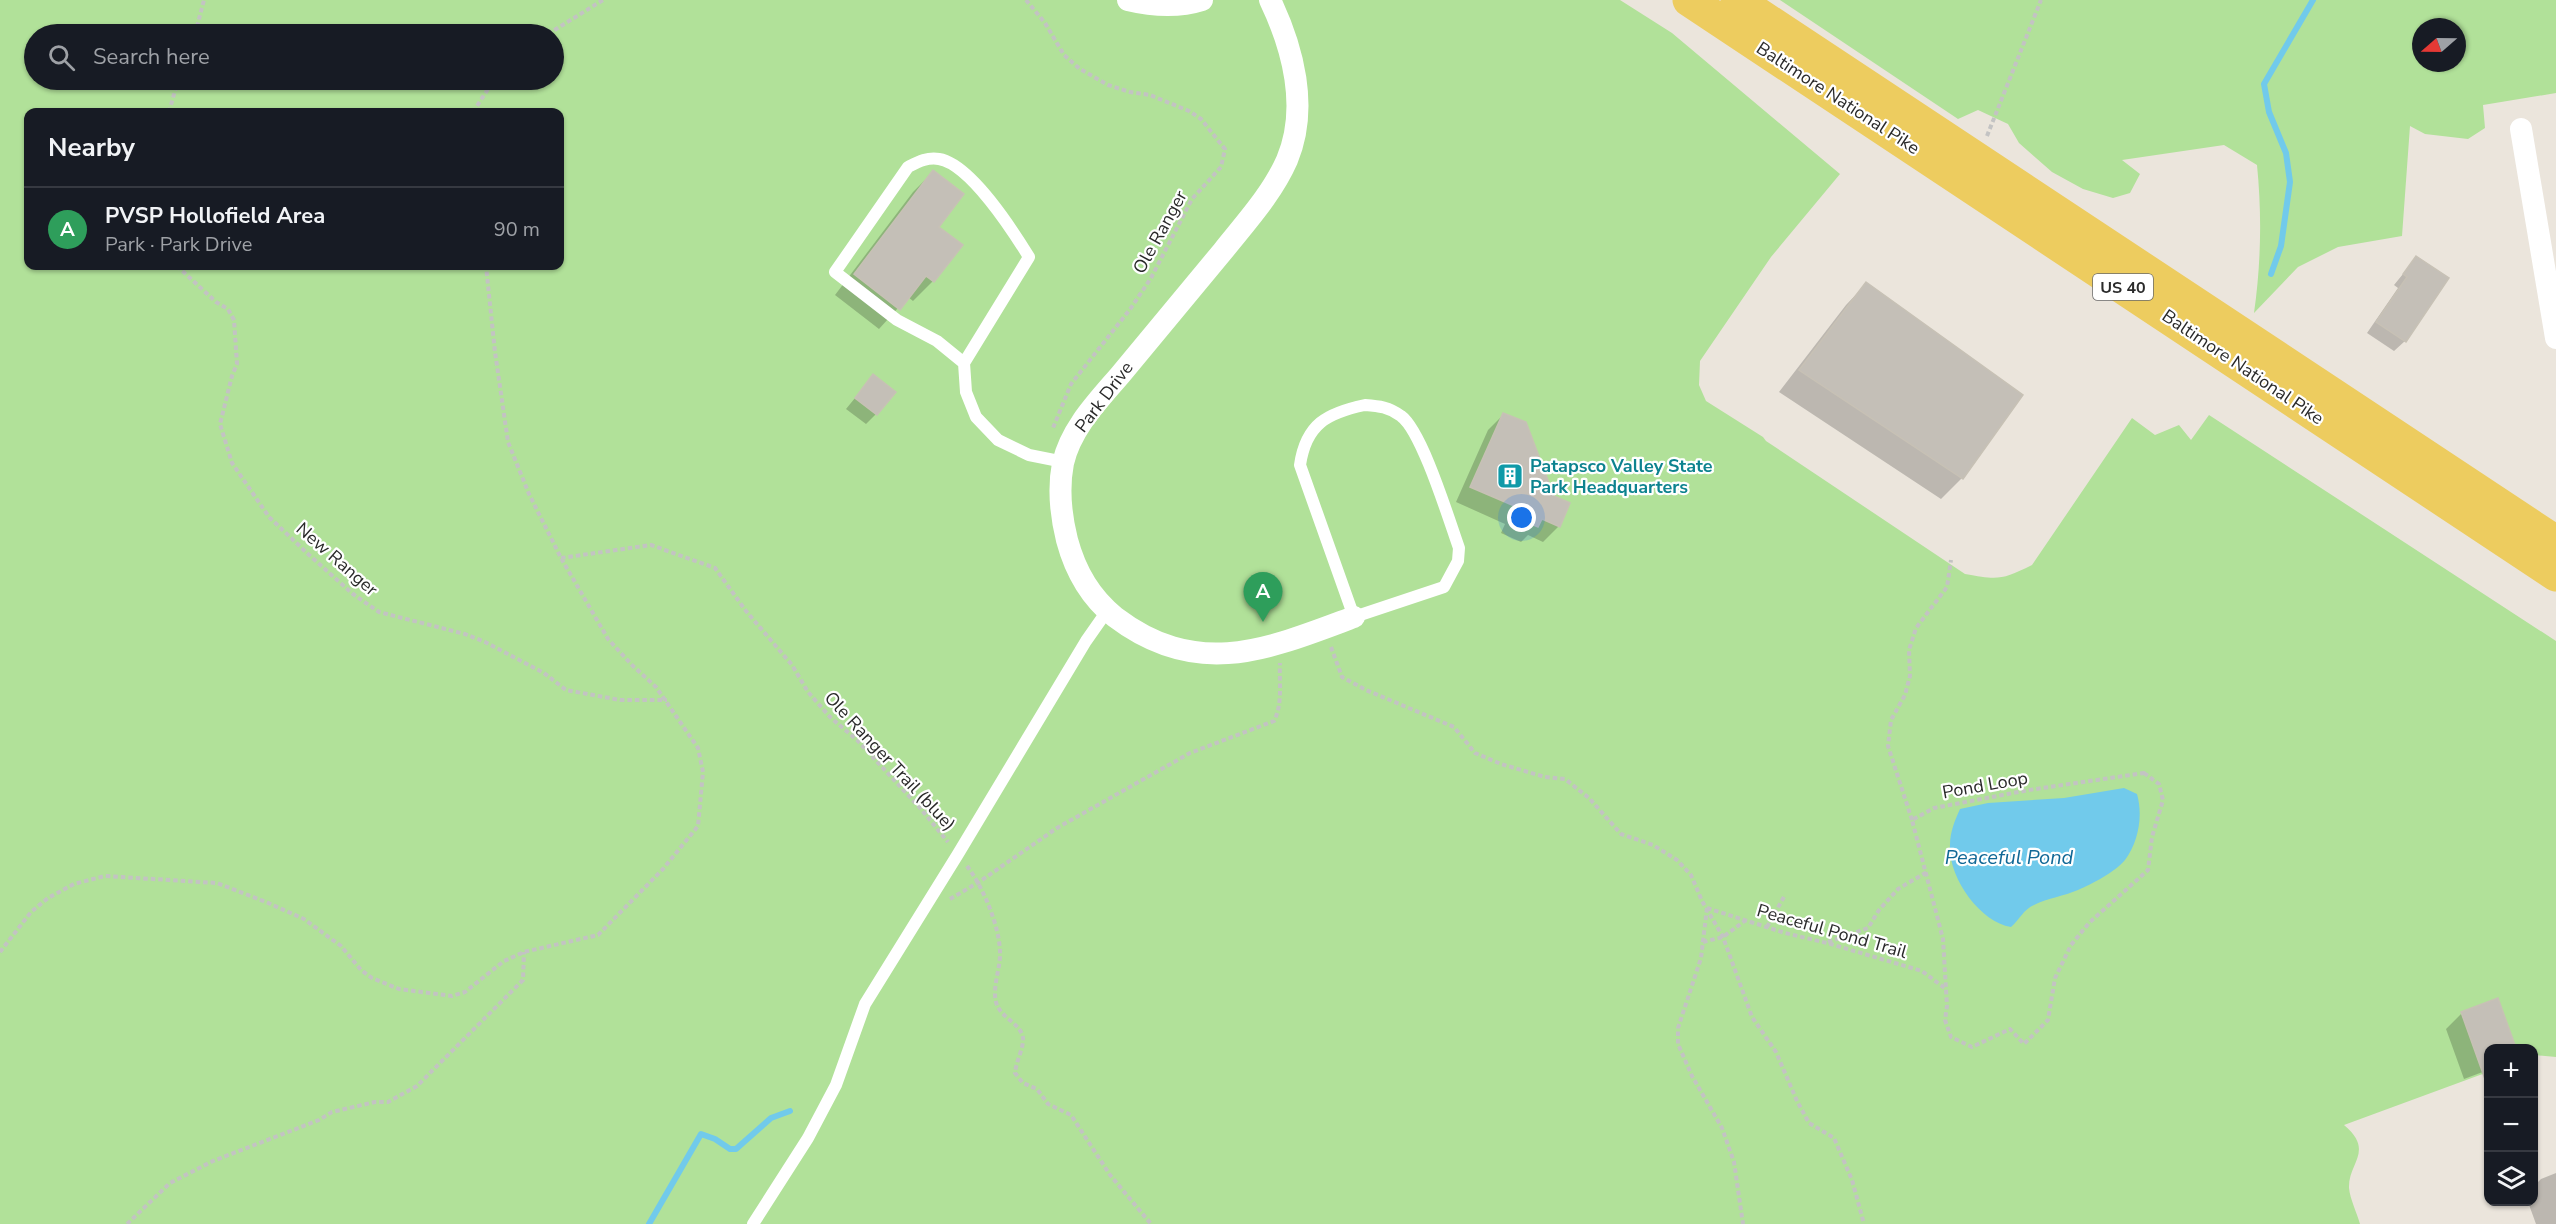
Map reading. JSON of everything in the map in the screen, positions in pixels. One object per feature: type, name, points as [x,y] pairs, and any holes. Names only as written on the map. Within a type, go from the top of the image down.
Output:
[{"type":"main road","name":"Baltimore National Pike","points":[[1689,0],[2556,575]]},
{"type":"main road","name":"Baltimore National Pike","points":[[1737,0],[2556,542]]},
{"type":"street","points":[[1128,0],[1147,5],[1171,6],[1202,0]]},
{"type":"street","name":"Park Drive","points":[[1270,0],[1282,26],[1297,92],[1296,124],[1288,158],[1262,202],[1084,419],[1057,460],[1061,504],[1070,549],[1084,582],[1107,611],[1128,626],[1175,649],[1225,655],[1281,644],[1354,617]]},
{"type":"street","points":[[2521,129],[2556,338]]},
{"type":"lane","points":[[964,363],[937,341],[897,320],[835,272],[908,167],[922,160],[940,159],[968,176],[1005,219],[1029,257],[964,363],[966,392],[976,417],[998,440],[1029,455],[1057,460]]},
{"type":"lane","name":"Park Drive","points":[[1365,405],[1384,406],[1402,416],[1416,434],[1460,548],[1458,561],[1444,587],[1354,617],[1300,465],[1302,449],[1310,432],[1324,419],[1347,409],[1365,405]]},
{"type":"lane","points":[[753,1224],[808,1138],[836,1085],[865,1004],[1086,641],[1107,611]]},
{"type":"path","points":[[198,24],[204,0]]},
{"type":"path","points":[[564,24],[603,0]]},
{"type":"path","name":"Ole Ranger","points":[[1026,0],[1045,22],[1064,56],[1080,69],[1108,85],[1130,92],[1150,94],[1189,111],[1201,119],[1225,149],[1221,167],[1192,199],[1151,278],[1131,308],[1071,384],[1053,422],[1057,460]]},
{"type":"path","points":[[1977,159],[2041,0]]},
{"type":"path","points":[[170,108],[174,90]]},
{"type":"path","points":[[476,108],[487,90]]},
{"type":"path","name":"New Ranger","points":[[181,270],[216,303],[228,309],[234,320],[237,364],[220,423],[232,464],[268,517],[353,594],[379,612],[465,634],[485,642],[544,673],[566,690],[621,700],[667,700]]},
{"type":"path","points":[[0,952],[31,912],[48,898],[74,884],[105,876],[217,883],[304,919],[341,946],[361,970],[372,978],[399,989],[452,996],[465,992],[504,961],[524,952],[598,935],[663,869],[698,826],[702,772],[698,748],[667,700],[608,639],[561,558],[529,494],[508,442],[486,270]]},
{"type":"path","name":"Ole Ranger Trail (blue)","points":[[561,558],[651,545],[715,568],[746,611],[792,665],[808,692],[920,808],[979,882],[995,927],[1000,951],[996,1001],[1004,1017],[1021,1030],[1024,1040],[1016,1062],[1015,1073],[1023,1083],[1037,1089],[1048,1104],[1071,1115],[1110,1175],[1151,1224]]},
{"type":"path","points":[[1946,989],[1943,939],[1932,901],[1927,872],[1888,747],[1891,720],[1905,695],[1910,676],[1909,651],[1916,628],[1947,587],[1951,560]]},
{"type":"path","points":[[1324,628],[1342,677],[1366,690],[1454,727],[1475,753],[1501,764],[1545,777],[1565,779],[1589,798],[1621,834],[1653,845],[1677,860],[1691,875],[1723,937],[1752,1017],[1776,1052],[1797,1101],[1809,1122],[1834,1138],[1852,1180],[1864,1224]]},
{"type":"path","points":[[916,921],[979,882],[1057,828],[1190,753],[1274,722],[1278,713],[1280,696],[1281,644]]},
{"type":"path","name":"Pond Loop","points":[[1912,820],[1934,808],[2029,790],[2144,773],[2159,784],[2163,800],[2152,837],[2148,870],[2089,923],[2071,945],[2055,978],[2048,1020],[2024,1044],[2010,1029],[1972,1047],[1951,1037],[1945,1020],[1946,989]]},
{"type":"path","points":[[1827,942],[1868,928],[1879,910],[1898,889],[1927,872]]},
{"type":"path","points":[[1767,927],[1785,895]]},
{"type":"path","points":[[1707,908],[1701,958],[1678,1028],[1678,1044],[1692,1076],[1722,1128],[1734,1162],[1743,1224]]},
{"type":"path","name":"Peaceful Pond Trail","points":[[1707,908],[1922,971],[1946,989]]},
{"type":"path","points":[[1703,942],[1723,937],[1746,920]]},
{"type":"path","points":[[127,1224],[170,1183],[213,1161],[319,1120],[332,1112],[375,1102],[388,1102],[417,1086],[523,980],[524,952]]},
{"type":"green space","points":[[0,0],[1620,0],[1672,33],[1840,174],[1771,257],[1700,361],[1699,385],[1706,401],[1965,574],[1993,578],[2014,574],[2032,565],[2132,418],[2155,435],[2179,425],[2191,440],[2209,415],[2556,641],[2556,1057],[2538,1055],[2538,1044],[2484,1044],[2484,1073],[2344,1125],[2358,1142],[2359,1150],[2350,1179],[2351,1197],[2360,1224],[0,1224]]},
{"type":"green space","points":[[1780,0],[2556,0],[2556,93],[2483,105],[2485,128],[2468,139],[2425,134],[2410,126],[2402,236],[2338,247],[2298,267],[2254,313],[2260,239],[2257,165],[2224,145],[2122,160],[2140,174],[2130,193],[2113,198],[2083,189],[2052,172],[2019,143],[2008,124],[1978,110],[1958,119]]},
{"type":"water","name":"Peaceful Pond","points":[[2124,788],[2137,794],[2140,819],[2137,836],[2125,860],[2096,881],[2030,907],[2011,927],[1988,917],[1960,884],[1954,871],[1950,845],[1960,809],[1988,803],[2064,798]]},
{"type":"building","points":[[933,170],[964,194],[939,227],[963,245],[934,282],[926,276],[900,310],[854,274]]},
{"type":"building","points":[[2416,256],[2449,278],[2406,342],[2376,322],[2407,277],[2403,274]]},
{"type":"building","points":[[1866,282],[2023,395],[1963,479],[1799,370]]},
{"type":"building","points":[[873,374],[896,392],[877,415],[855,398]]},
{"type":"building","name":"Patapsco Valley State Park Headquarters","points":[[1503,413],[1526,422],[1554,496],[1570,503],[1560,527],[1542,519],[1538,527],[1515,517],[1519,508],[1470,487]]},
{"type":"building","points":[[2498,998],[2515,1044],[2484,1044],[2484,1076],[2461,1012]]},
{"type":"waterway","points":[[2271,274],[2281,246],[2290,182],[2286,153],[2269,112],[2264,84],[2313,0]]},
{"type":"waterway","points":[[649,1224],[701,1134],[715,1139],[730,1149],[736,1149],[771,1118],[790,1111]]},
{"type":"place","name":"Patapsco Valley State Park Headquarters","points":[[1510,476]]},
{"type":"place","name":"PVSP Hollofield Area","points":[[1263,622]]}]
